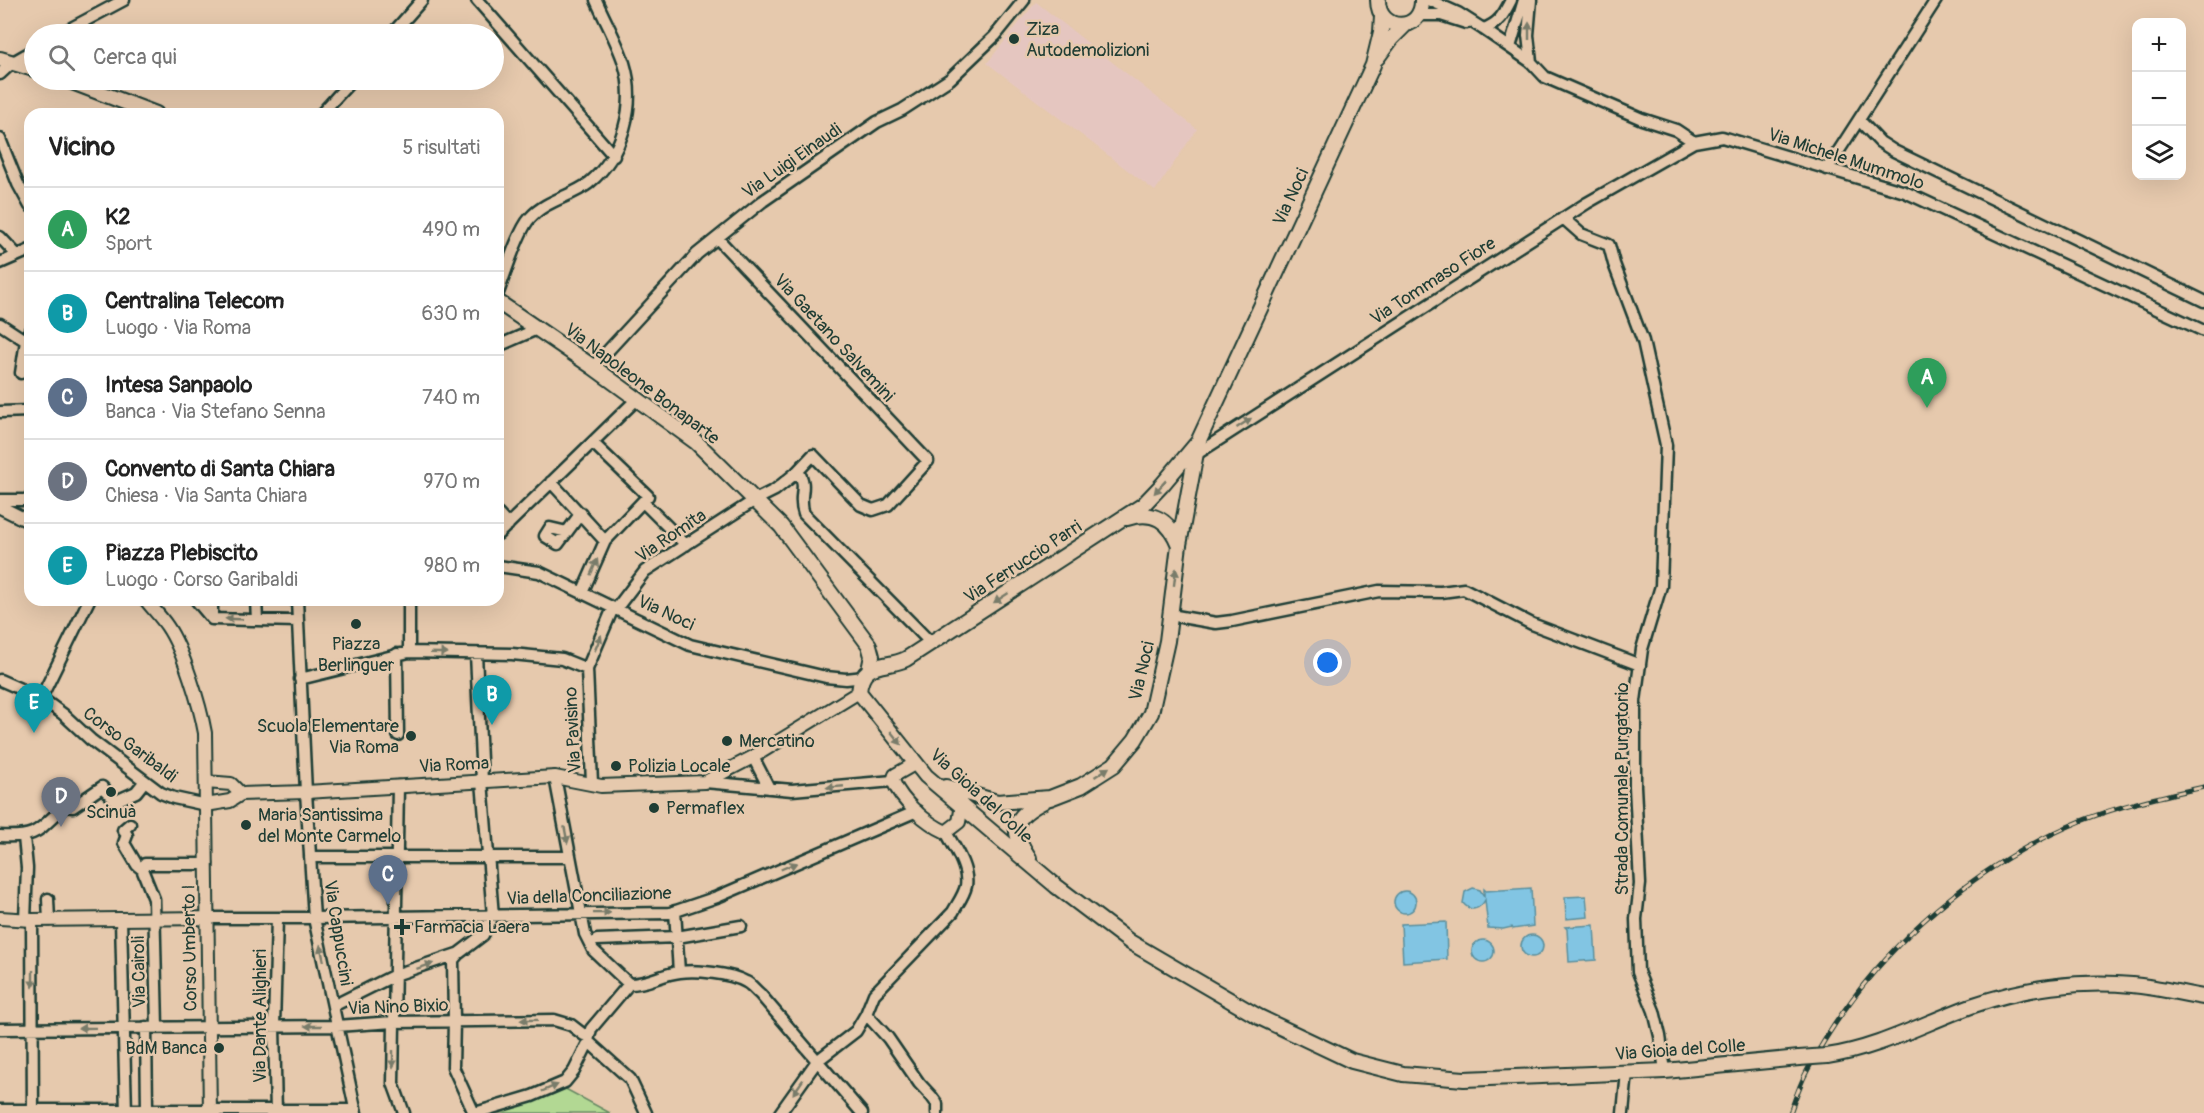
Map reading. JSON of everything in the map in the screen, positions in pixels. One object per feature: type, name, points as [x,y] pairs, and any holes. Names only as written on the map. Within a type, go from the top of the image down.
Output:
[{"type":"main road","points":[[1419,15],[1422,0]]},
{"type":"main road","points":[[1377,5],[1395,24],[1406,24]]},
{"type":"main road","name":"Via Noci","points":[[933,782],[962,793],[997,802],[1050,798],[1081,786],[1114,765],[1136,740],[1151,713],[1167,641],[1179,545],[1196,448],[1372,65],[1381,32],[1377,5]]},
{"type":"main road","name":"Via Noci","points":[[1372,65],[1391,39],[1419,15]]},
{"type":"main road","points":[[7,60],[24,66]]},
{"type":"main road","points":[[93,90],[140,108]]},
{"type":"main road","name":"Via Napoleone Bonaparte","points":[[504,306],[696,442],[781,526],[869,645],[892,657],[906,659]]},
{"type":"main road","name":"Via Ferruccio Parri","points":[[867,673],[875,666],[896,664],[906,659],[1143,505],[1196,448]]},
{"type":"main road","points":[[1122,519],[1137,515],[1157,518],[1169,524],[1179,545]]},
{"type":"main road","points":[[859,692],[872,656],[869,645]]},
{"type":"main road","name":"Via Gioia del Colle","points":[[859,692],[933,782],[1036,869],[1130,942],[1259,1017],[1352,1062],[1403,1074],[1464,1079],[1665,1071],[1827,1056],[1870,1047],[1972,1006],[2021,992],[2086,984],[2131,985],[2204,997]]},
{"type":"main road","points":[[1036,869],[1020,845],[1015,831],[1019,819],[1029,809],[1050,798]]},
{"type":"street","points":[[79,24],[124,0]]},
{"type":"street","points":[[401,24],[422,0]]},
{"type":"street","points":[[477,0],[498,24]]},
{"type":"street","points":[[504,279],[529,219],[541,208],[574,193],[588,183],[614,156],[627,118],[628,96],[625,66],[596,0]]},
{"type":"street","name":"Via Luigi Einaudi","points":[[592,367],[697,254],[764,201],[878,122],[902,110],[950,79],[995,36],[1024,0]]},
{"type":"street","points":[[1429,0],[1458,13],[1483,28],[1531,62],[1545,77],[1642,119],[1676,130],[1694,142]]},
{"type":"street","points":[[1419,15],[1441,15],[1483,28],[1494,25],[1504,15],[1512,0]]},
{"type":"street","points":[[1510,47],[1524,0]]},
{"type":"street","points":[[1531,0],[1528,35],[1531,62]]},
{"type":"street","points":[[1827,169],[1936,0]]},
{"type":"street","points":[[504,31],[614,156]]},
{"type":"street","points":[[0,74],[7,60],[24,54]]},
{"type":"street","points":[[326,108],[343,90]]},
{"type":"street","name":"Via Michele Mummolo","points":[[1859,120],[1880,142],[1894,151],[2204,302]]},
{"type":"street","name":"Via Michele Mummolo","points":[[1694,142],[1722,136],[1905,192],[2204,331]]},
{"type":"street","points":[[0,139],[24,195]]},
{"type":"street","name":"Via Tommaso Fiore","points":[[1196,448],[1563,218],[1694,142]]},
{"type":"street","name":"Strada Comunale Purgatorio","points":[[1563,218],[1581,234],[1609,245],[1643,340],[1666,445],[1661,586],[1642,649],[1635,700],[1635,786],[1640,884],[1635,945],[1638,972],[1654,1011],[1665,1071]]},
{"type":"street","points":[[0,237],[17,255]]},
{"type":"street","name":"Via Gaetano Salvemini","points":[[717,238],[928,461]]},
{"type":"street","points":[[0,263],[24,252]]},
{"type":"street","points":[[0,324],[24,333]]},
{"type":"street","points":[[504,343],[537,329]]},
{"type":"street","points":[[21,373],[24,357]]},
{"type":"street","points":[[504,529],[637,399]]},
{"type":"street","points":[[0,412],[24,411]]},
{"type":"street","points":[[593,443],[686,545]]},
{"type":"street","name":"Via Romita","points":[[614,608],[645,571],[755,500],[775,490],[813,455],[861,505],[873,510],[888,505],[928,461]]},
{"type":"street","points":[[798,471],[804,483],[800,502],[804,514],[931,643]]},
{"type":"street","points":[[551,482],[605,541]]},
{"type":"street","points":[[582,593],[605,541],[646,499]]},
{"type":"street","points":[[0,500],[24,500]]},
{"type":"street","points":[[0,507],[24,519]]},
{"type":"street","points":[[567,532],[580,513]]},
{"type":"street","points":[[504,521],[508,525]]},
{"type":"street","name":"Via Noci","points":[[504,567],[540,572],[690,645],[826,676],[846,679],[867,673]]},
{"type":"street","points":[[1170,615],[1216,623],[1379,591],[1441,592],[1464,589],[1532,624],[1640,665]]},
{"type":"street","points":[[41,698],[86,606]]},
{"type":"street","name":"Corso Umberto I","points":[[152,606],[168,627],[201,709],[205,733],[210,1111]]},
{"type":"street","points":[[201,606],[212,619],[297,621]]},
{"type":"street","points":[[212,606],[212,619]]},
{"type":"street","points":[[256,606],[256,620]]},
{"type":"street","name":"Via Cappuccini","points":[[297,606],[314,918],[356,1111]]},
{"type":"street","points":[[409,606],[409,652]]},
{"type":"street","name":"Via Pavisino","points":[[592,783],[587,669],[614,608]]},
{"type":"street","points":[[300,679],[409,652],[512,654],[562,659],[587,669]]},
{"type":"street","points":[[397,654],[398,735]]},
{"type":"street","points":[[476,654],[482,781],[493,916],[483,935],[453,960],[453,1067],[474,1113],[532,1096],[565,1082],[574,1071],[591,1029],[629,984]]},
{"type":"street","name":"Via Noci","points":[[826,676],[859,692]]},
{"type":"street","name":"Corso Garibaldi","points":[[0,680],[41,698],[144,782],[174,798],[206,805]]},
{"type":"street","points":[[705,782],[753,757],[859,692]]},
{"type":"street","points":[[753,757],[769,788]]},
{"type":"street","points":[[893,781],[896,775],[916,763]]},
{"type":"street","points":[[555,777],[585,934],[593,950],[629,984],[642,984],[679,972],[716,973],[746,982],[760,994],[862,1113]]},
{"type":"street","name":"Via Roma","points":[[206,805],[230,801],[241,794],[555,777],[601,786],[705,782]]},
{"type":"street","points":[[705,782],[792,790],[893,781]]},
{"type":"street","points":[[780,1113],[817,1061],[856,1031],[874,994],[953,912],[963,896],[967,883],[961,861],[946,832],[934,827],[916,811],[893,781]]},
{"type":"street","points":[[0,836],[24,837],[42,828],[65,806],[73,807],[102,787],[116,801],[136,792],[144,782]]},
{"type":"street","points":[[206,782],[231,784],[241,794]]},
{"type":"street","points":[[398,786],[393,1083],[404,1113]]},
{"type":"street","points":[[946,832],[959,822],[962,805]]},
{"type":"street","name":"Via della Conciliazione","points":[[207,918],[670,912],[717,897],[916,811]]},
{"type":"street","name":"Via Cairoli","points":[[130,824],[123,830],[127,835],[124,843],[137,866],[142,869],[152,890],[154,917],[147,1109]]},
{"type":"street","points":[[24,837],[33,1029],[33,1111]]},
{"type":"street","points":[[310,857],[570,857]]},
{"type":"street","points":[[142,869],[145,864],[207,864]]},
{"type":"street","points":[[48,899],[50,920]]},
{"type":"street","points":[[675,911],[679,972]]},
{"type":"street","points":[[0,918],[29,920],[207,918]]},
{"type":"street","name":"Via Dante Alighieri","points":[[276,1111],[274,1026],[277,918]]},
{"type":"street","points":[[121,920],[125,1111]]},
{"type":"street","points":[[597,940],[677,938],[741,926]]},
{"type":"street","points":[[333,1006],[395,975],[458,954]]},
{"type":"street","points":[[866,1014],[888,1038],[919,1083],[932,1097],[937,1104],[937,1113]]},
{"type":"street","name":"Via Nino Bixio","points":[[0,1029],[338,1026],[393,1022],[554,1020],[571,1025],[630,1079],[646,1113]]},
{"type":"street","points":[[1623,1113],[1627,1072]]},
{"type":"street","points":[[0,1110],[356,1111]]},
{"type":"shaded area","points":[[1036,2],[1197,129],[1155,191],[987,63]]},
{"type":"green space","points":[[560,1086],[610,1113],[489,1113],[544,1097]]},
{"type":"water","points":[[1473,888],[1480,890],[1484,896],[1484,889],[1486,891],[1531,888],[1533,926],[1513,929],[1512,927],[1488,928],[1485,900],[1475,909],[1463,903],[1465,892]]},
{"type":"water","points":[[1405,891],[1413,894],[1416,902],[1413,910],[1405,913],[1397,910],[1394,902],[1397,894]]},
{"type":"water","points":[[1586,896],[1588,917],[1566,919],[1565,897]]},
{"type":"water","points":[[1446,922],[1447,959],[1403,962],[1401,924]]},
{"type":"water","points":[[1594,925],[1596,960],[1569,962],[1565,927]]},
{"type":"water","points":[[1532,935],[1540,938],[1543,946],[1540,954],[1532,957],[1524,954],[1521,946],[1524,938]]},
{"type":"water","points":[[1483,940],[1491,943],[1494,951],[1491,959],[1483,962],[1475,959],[1472,951],[1475,943]]},
{"type":"railway","points":[[1790,1113],[1807,1071],[1831,1030],[1859,991],[1889,955],[1922,922],[1958,892],[1997,865],[2038,841],[2081,821],[2158,797],[2204,787]]},
{"type":"place","name":"Ziza Autodemolizioni","points":[[1014,39]]},
{"type":"place","name":"K2","points":[[1927,408]]},
{"type":"place","name":"Piazza Berlinguer","points":[[356,624]]},
{"type":"place","name":"Centralina Telecom","points":[[492,725]]},
{"type":"place","name":"Piazza Plebiscito","points":[[34,733]]},
{"type":"place","name":"Scuola Elementare Via Roma","points":[[411,736]]},
{"type":"place","name":"Mercatino","points":[[727,741]]},
{"type":"place","name":"Polizia Locale","points":[[616,766]]},
{"type":"place","name":"Scinuà","points":[[111,792]]},
{"type":"place","name":"Permaflex","points":[[654,808]]},
{"type":"place","name":"Maria Santissima del Monte Carmelo","points":[[246,825]]},
{"type":"place","name":"Convento di Santa Chiara","points":[[61,827]]},
{"type":"place","name":"Intesa Sanpaolo","points":[[388,905]]},
{"type":"place","name":"Farmacia Laera","points":[[402,927]]},
{"type":"place","name":"BdM Banca","points":[[219,1048]]}]
